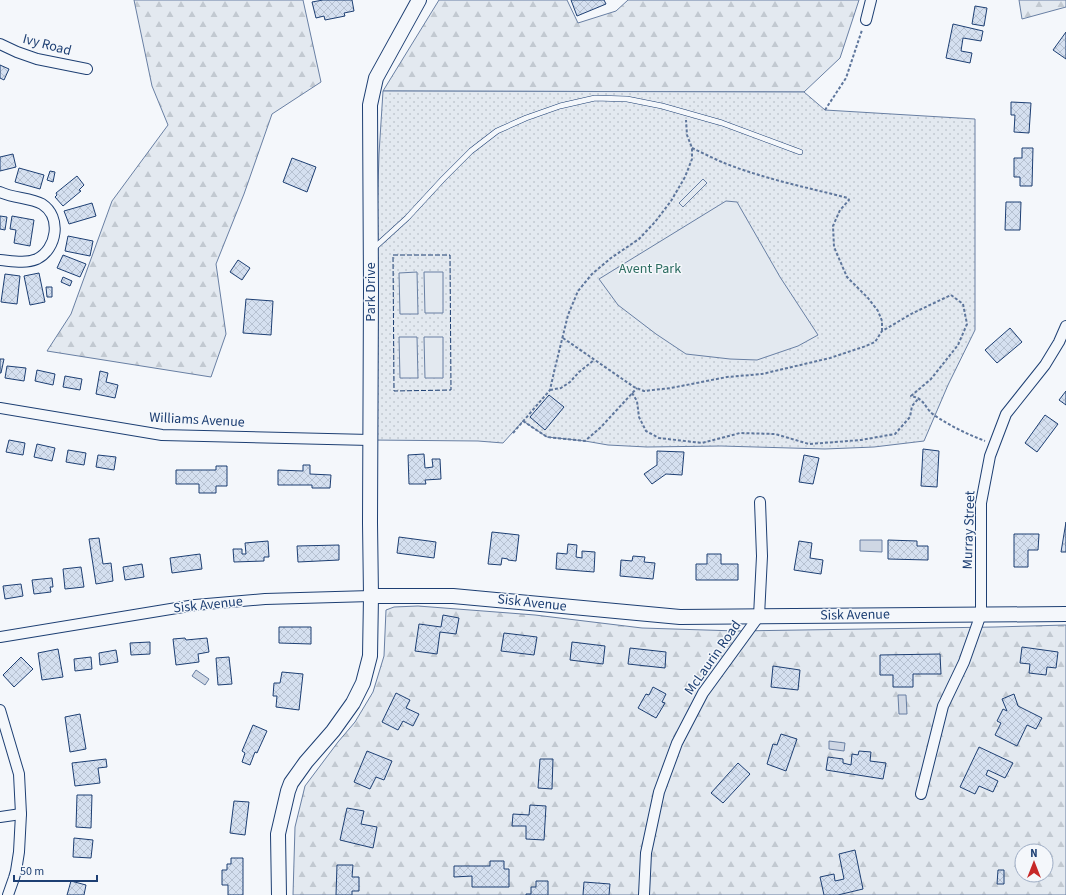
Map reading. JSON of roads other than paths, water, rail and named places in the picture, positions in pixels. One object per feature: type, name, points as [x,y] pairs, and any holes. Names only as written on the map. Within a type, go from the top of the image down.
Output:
[{"type":"street","name":"Park Drive","points":[[279,895],[278,834],[291,783],[353,704],[363,683],[370,656],[370,105],[376,78],[418,0]]},
{"type":"street","points":[[866,20],[871,0]]},
{"type":"street","name":"Ivy Road","points":[[0,44],[37,59],[87,69]]},
{"type":"street","points":[[0,192],[6,195],[42,204],[52,216],[55,232],[51,243],[45,252],[37,259],[22,262],[0,260]]},
{"type":"street","name":"Murray Street","points":[[921,794],[943,706],[964,662],[981,614],[981,503],[990,456],[1006,414],[1045,365],[1059,342],[1066,326]]},
{"type":"street","name":"Williams Avenue","points":[[0,408],[162,435],[370,440]]},
{"type":"street","name":"McLaurin Road","points":[[644,895],[646,853],[659,792],[677,743],[703,693],[759,616],[762,556],[760,502]]},
{"type":"street","name":"Sisk Avenue","points":[[0,637],[195,605],[265,599],[371,596],[453,596],[680,617],[1066,614]]},
{"type":"street","points":[[0,710],[19,774],[21,814],[19,852],[16,871],[8,895]]},
{"type":"street","points":[[0,817],[21,814]]},
{"type":"lane","points":[[371,251],[407,218],[471,151],[497,130],[560,106],[596,98],[627,99],[662,106],[722,123],[800,152]]},
{"type":"park label","name":"Avent Park","points":[[650,269]]}]
